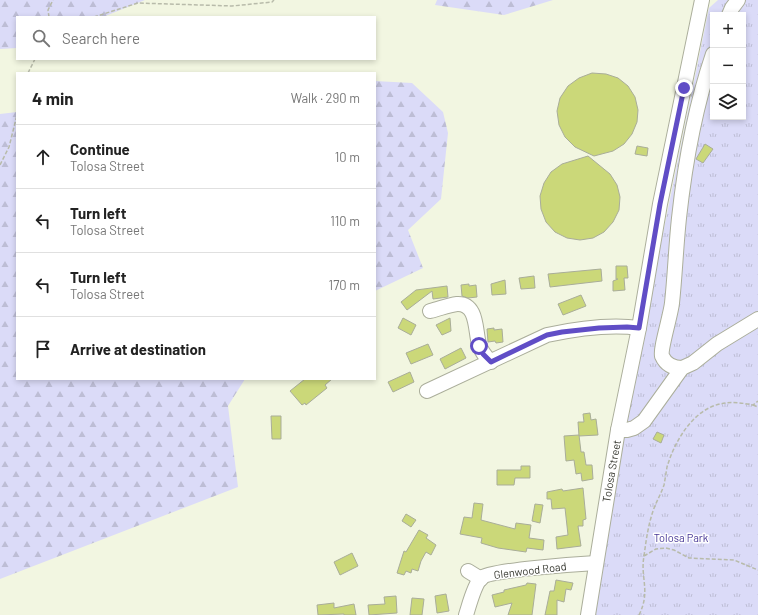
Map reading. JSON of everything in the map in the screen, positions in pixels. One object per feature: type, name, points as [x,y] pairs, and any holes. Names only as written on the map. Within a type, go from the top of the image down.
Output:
[{"type":"street","name":"Tolosa Street","points":[[588,615],[618,430],[639,328],[660,204],[702,0]]},
{"type":"street","points":[[730,12],[738,0]]},
{"type":"street","points":[[682,368],[673,367],[665,362],[662,352],[672,304],[679,217],[689,148],[710,63]]},
{"type":"street","points":[[430,311],[457,304],[464,305],[469,308],[474,316],[479,346],[483,354],[491,362]]},
{"type":"street","points":[[618,430],[634,428],[644,421],[682,368],[693,363],[717,344],[758,319]]},
{"type":"street","points":[[427,391],[547,335],[599,328],[639,328]]},
{"type":"street","name":"Glenwood Road","points":[[468,571],[481,579],[491,574],[596,563]]},
{"type":"street","points":[[466,615],[481,579]]},
{"type":"path","points":[[49,16],[48,10],[53,0]]},
{"type":"path","points":[[97,16],[138,3],[232,6],[272,2],[274,0]]},
{"type":"path","points":[[28,72],[34,60]]},
{"type":"path","points":[[0,165],[9,147],[16,119]]},
{"type":"path","points":[[753,405],[758,401]]},
{"type":"path","points":[[639,615],[643,607],[646,594],[643,562],[646,534],[653,511],[664,486],[667,468],[674,447],[684,430],[704,412],[718,404],[732,402],[758,407]]},
{"type":"path","points":[[644,556],[656,549],[666,548],[674,550],[689,558],[734,560],[758,570]]},
{"type":"green space","points":[[0,0],[145,0],[105,16],[16,16],[16,48],[0,49]]},
{"type":"green space","points":[[437,0],[553,0],[504,15],[435,5]]},
{"type":"green space","name":"Tolosa Park","points":[[718,0],[758,0],[758,615],[593,615],[600,557],[660,248],[709,8]]},
{"type":"green space","points":[[376,81],[412,83],[443,112],[448,133],[441,199],[408,230],[423,268],[376,291]]},
{"type":"green space","points":[[16,112],[16,380],[244,380],[228,406],[238,487],[0,579],[0,114]]},
{"type":"building","points":[[592,73],[606,74],[618,78],[628,86],[635,97],[638,110],[637,122],[632,134],[624,144],[613,151],[594,156],[575,147],[565,137],[559,125],[557,111],[560,98],[568,86],[579,78]]},
{"type":"building","points":[[705,144],[713,149],[703,163],[696,159]]},
{"type":"building","points":[[637,146],[648,148],[647,156],[635,154]]},
{"type":"building","points":[[588,156],[610,174],[617,185],[620,197],[619,210],[613,222],[604,232],[593,238],[580,240],[567,238],[555,232],[546,222],[541,209],[540,196],[544,183],[551,172],[562,164]]},
{"type":"building","points":[[616,266],[627,266],[628,278],[624,278],[625,290],[613,291],[613,281],[618,279],[616,279]]},
{"type":"building","points":[[601,269],[602,281],[550,287],[548,274]]},
{"type":"building","points":[[534,276],[535,288],[521,289],[519,278]]},
{"type":"building","points":[[505,280],[506,294],[492,295],[491,284]]},
{"type":"building","points":[[469,284],[469,286],[476,285],[477,297],[468,298],[462,296],[461,285]]},
{"type":"building","points":[[447,286],[448,297],[433,299],[432,291],[407,310],[401,302],[416,290]]},
{"type":"building","points":[[581,295],[586,306],[563,315],[558,304]]},
{"type":"building","points":[[403,318],[416,325],[411,335],[398,328]]},
{"type":"building","points":[[450,318],[451,331],[442,335],[436,325]]},
{"type":"building","points":[[494,328],[494,330],[502,329],[503,342],[488,342],[487,329]]},
{"type":"building","points":[[428,344],[433,355],[411,364],[406,353]]},
{"type":"building","points":[[461,348],[466,358],[445,369],[440,359]]},
{"type":"building","points":[[410,372],[414,382],[393,392],[388,382]]},
{"type":"building","points":[[304,380],[331,380],[325,385],[327,388],[306,405],[305,403],[302,405],[290,391]]},
{"type":"building","points":[[590,413],[591,420],[596,419],[598,435],[579,436],[578,422],[584,422],[583,414]]},
{"type":"building","points":[[271,416],[281,416],[281,439],[272,439]]},
{"type":"building","points":[[657,432],[664,435],[661,443],[653,439]]},
{"type":"building","points":[[579,435],[581,452],[584,452],[586,465],[592,465],[593,479],[582,481],[581,473],[576,474],[574,460],[566,461],[564,436]]},
{"type":"building","points":[[521,466],[530,466],[530,478],[515,478],[514,485],[497,485],[497,470],[521,470]]},
{"type":"building","points":[[583,488],[586,519],[583,520],[583,526],[578,526],[581,546],[557,549],[556,537],[568,535],[565,508],[552,509],[551,499],[547,499],[547,492],[562,489],[563,491]]},
{"type":"building","points":[[474,503],[483,504],[481,520],[515,529],[516,523],[531,525],[529,538],[544,540],[543,550],[527,548],[526,552],[498,548],[481,543],[482,538],[460,534],[464,517],[472,518]]},
{"type":"building","points":[[535,504],[543,505],[540,523],[532,521]]},
{"type":"building","points":[[406,514],[416,520],[411,527],[402,521]]},
{"type":"building","points":[[419,530],[428,535],[426,538],[436,545],[431,555],[426,552],[418,571],[412,569],[411,573],[406,571],[404,575],[397,573],[404,551],[406,552]]},
{"type":"building","points":[[352,553],[358,566],[340,575],[334,562]]},
{"type":"building","points":[[556,580],[573,583],[571,590],[566,589],[564,602],[557,600],[557,615],[545,615],[550,591],[554,591]]},
{"type":"building","points":[[527,583],[536,584],[532,615],[508,615],[512,603],[495,607],[492,595],[504,592],[504,590],[526,585]]},
{"type":"building","points":[[446,594],[449,611],[437,613],[435,596]]},
{"type":"building","points":[[396,596],[397,613],[369,615],[368,605],[385,604],[384,597]]},
{"type":"building","points":[[412,598],[424,599],[422,615],[410,615]]},
{"type":"building","points":[[334,603],[334,608],[354,604],[356,615],[318,615],[317,605]]},
{"type":"route","points":[[479,346],[483,354],[491,362],[547,335],[599,328],[639,328],[660,204],[684,88]]}]
